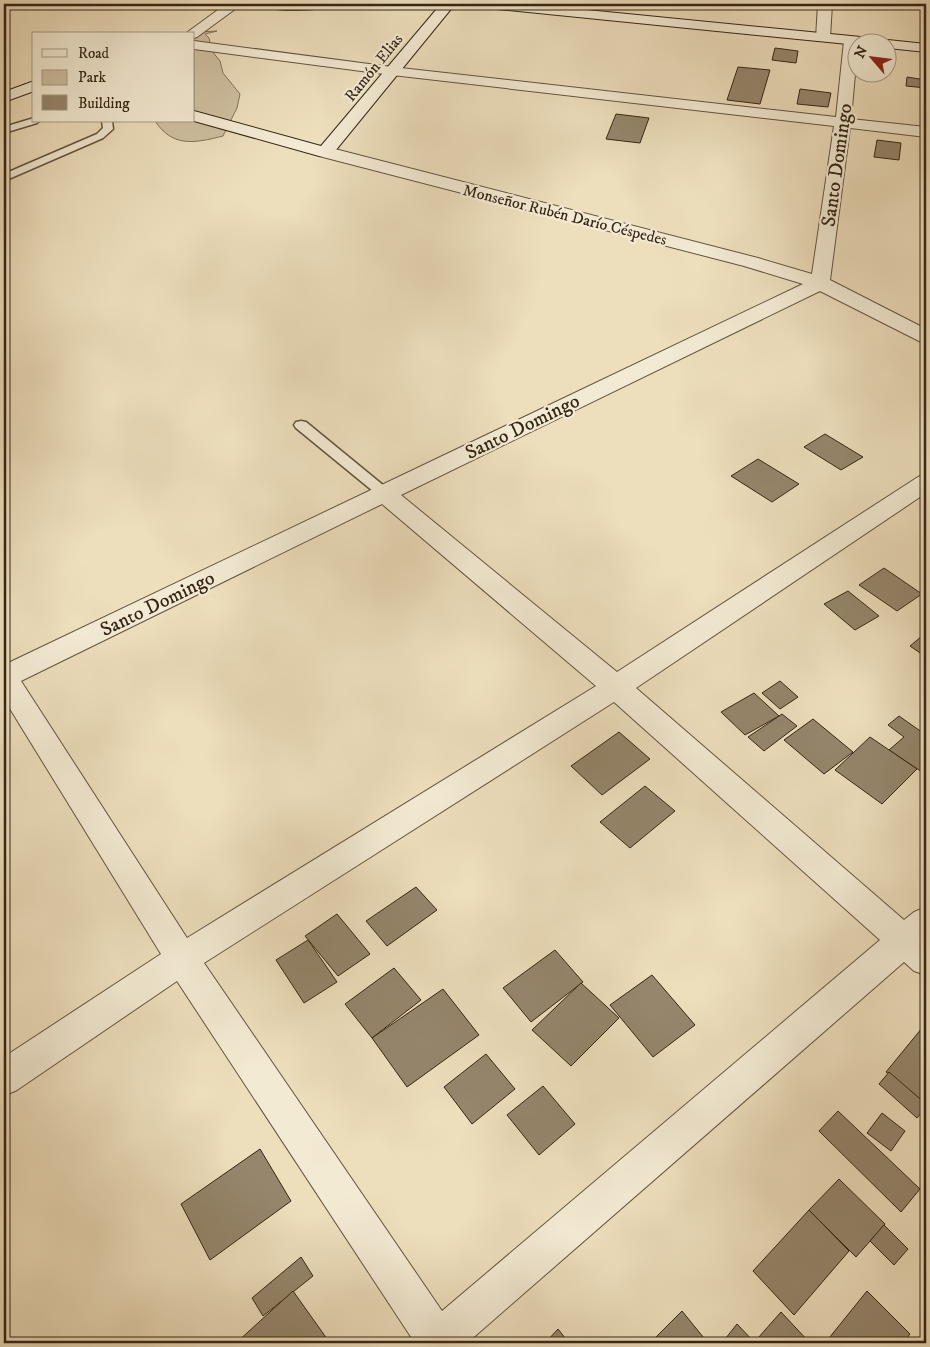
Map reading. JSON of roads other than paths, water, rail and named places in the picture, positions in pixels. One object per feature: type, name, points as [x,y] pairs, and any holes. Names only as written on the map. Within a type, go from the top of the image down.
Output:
[{"type":"street","points":[[195,32],[235,4]]},
{"type":"street","points":[[270,4],[304,6],[322,4]]},
{"type":"street","name":"Ramón Elias","points":[[325,152],[448,4]]},
{"type":"street","points":[[487,4],[848,40]]},
{"type":"street","points":[[823,38],[825,4]]},
{"type":"street","points":[[195,45],[392,71],[926,132]]},
{"type":"street","points":[[898,45],[926,48]]},
{"type":"street","name":"Santo Domingo","points":[[4,677],[820,283],[843,123],[848,71]]},
{"type":"street","points":[[4,96],[32,87]]},
{"type":"street","name":"Monseñor Rubén Darío Céspedes","points":[[195,116],[325,152],[751,262],[820,283],[926,337]]},
{"type":"street","points":[[4,1078],[182,959],[616,687],[926,482]]},
{"type":"street","points":[[4,677],[182,959],[438,1342],[919,942],[384,493]]},
{"type":"lane","points":[[4,130],[32,121]]},
{"type":"lane","points":[[4,178],[100,136],[108,129],[107,122]]},
{"type":"lane","points":[[301,426],[384,493]]}]
